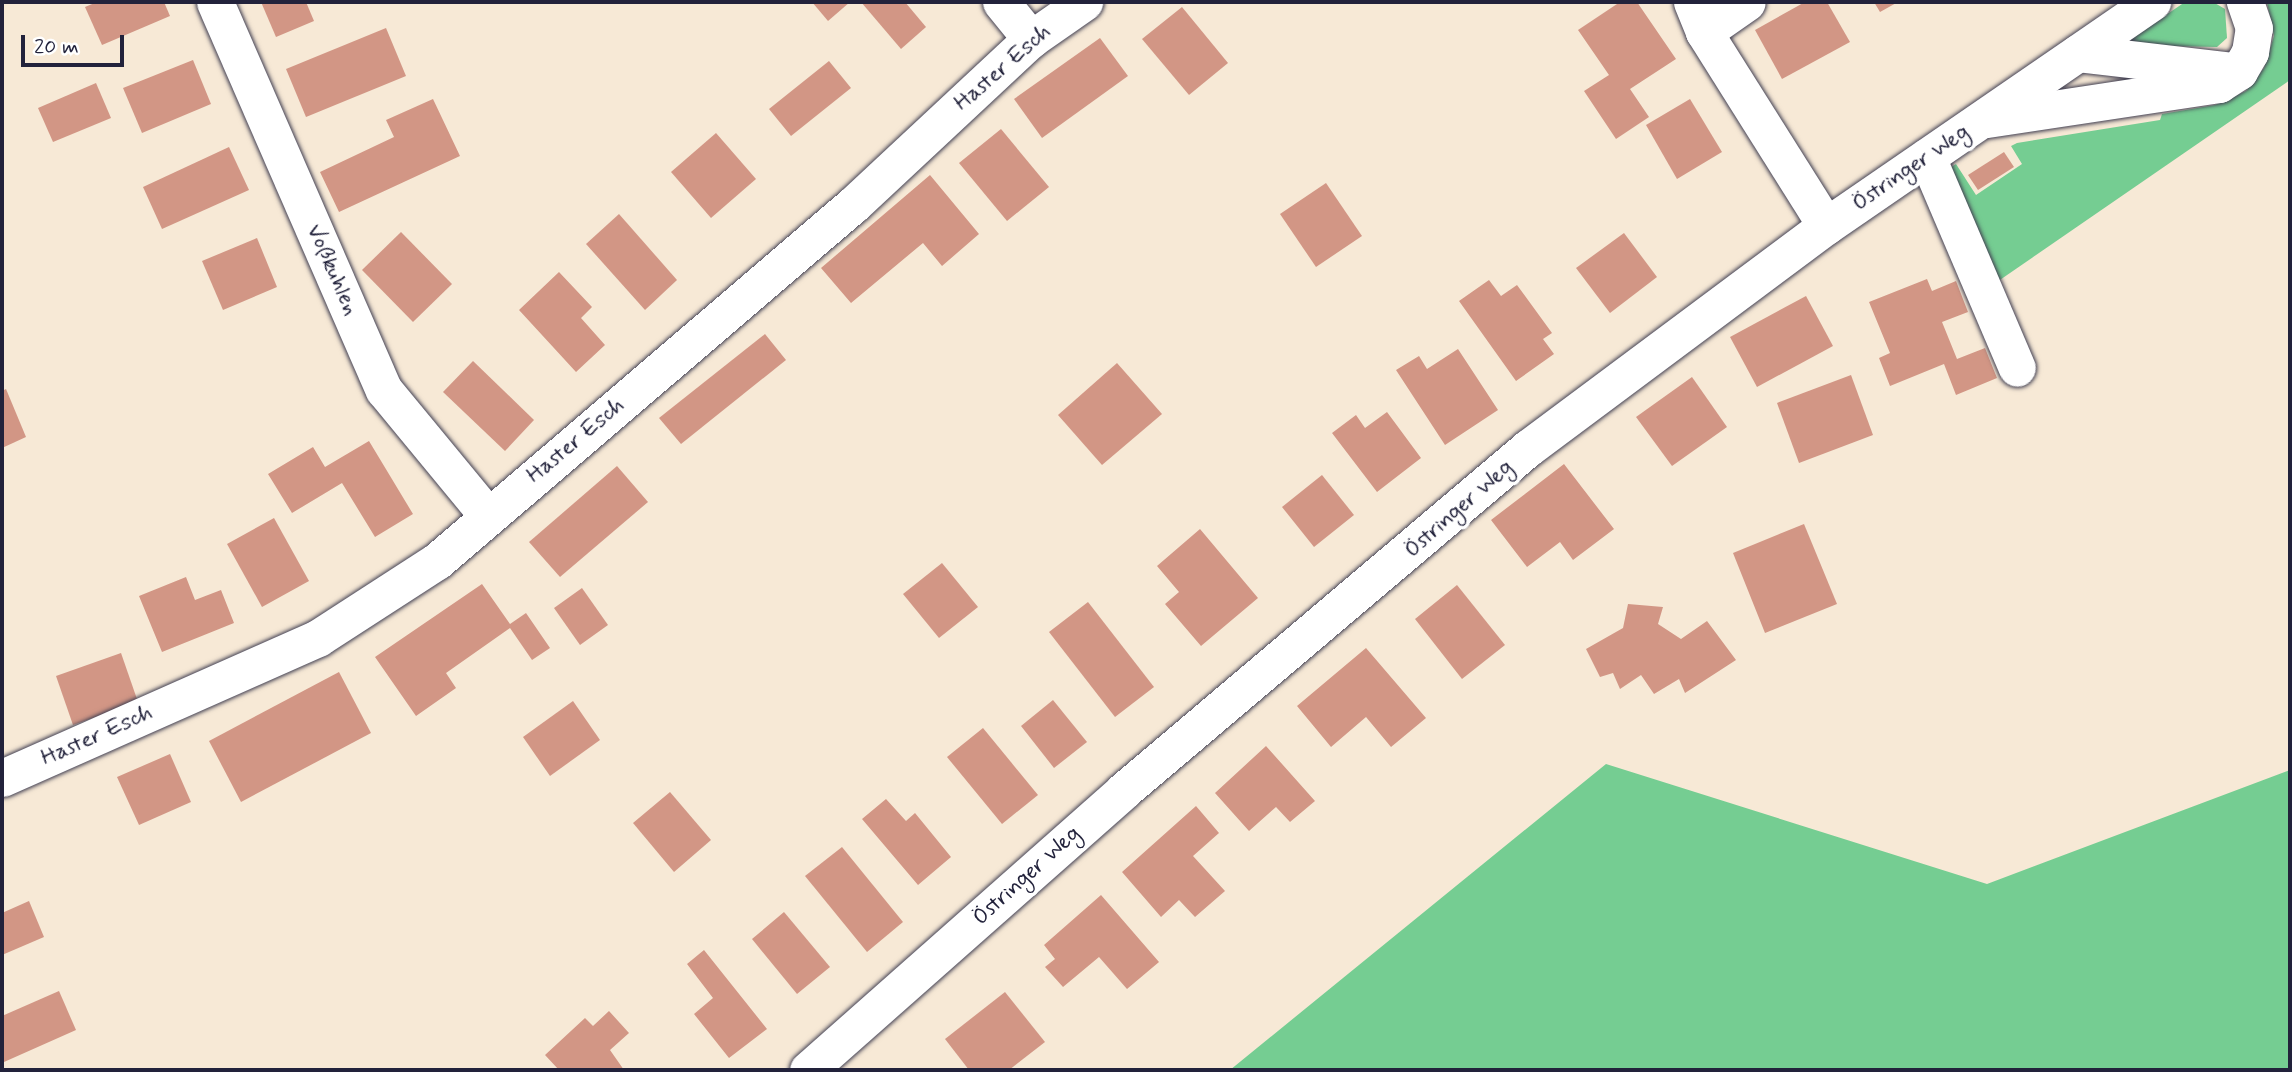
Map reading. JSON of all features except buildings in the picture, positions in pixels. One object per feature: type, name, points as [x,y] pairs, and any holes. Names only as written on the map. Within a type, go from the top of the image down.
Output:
[{"type":"street","name":"Voßkuhlen","points":[[215,2],[384,390],[486,515]]},
{"type":"street","points":[[1001,2],[1031,39]]},
{"type":"street","name":"Haster Esch","points":[[2,778],[318,638],[436,561],[486,515],[854,204],[1031,39],[1084,2]]},
{"type":"street","points":[[1747,2],[1698,17],[1826,226]]},
{"type":"street","name":"Östringer Weg","points":[[808,1070],[1123,791],[1528,448],[1826,226],[2152,2]]},
{"type":"street","points":[[1983,120],[2173,94],[2219,84],[2239,71],[2254,28],[2245,2]]},
{"type":"street","points":[[2078,53],[2239,71]]},
{"type":"street","points":[[1927,157],[2017,368]]},
{"type":"green space","points":[[2185,2],[2213,2],[2225,9],[2227,38],[2217,47],[2122,45]]},
{"type":"green space","points":[[2267,2],[2290,2],[2290,80],[1994,284],[1945,171],[1956,164],[1976,195],[2022,164],[2011,146],[2017,143],[2160,120],[2162,114],[2215,105],[2246,91],[2264,68],[2274,36]]},
{"type":"green space","points":[[1606,764],[1987,884],[2290,770],[2290,1070],[1230,1070]]}]
